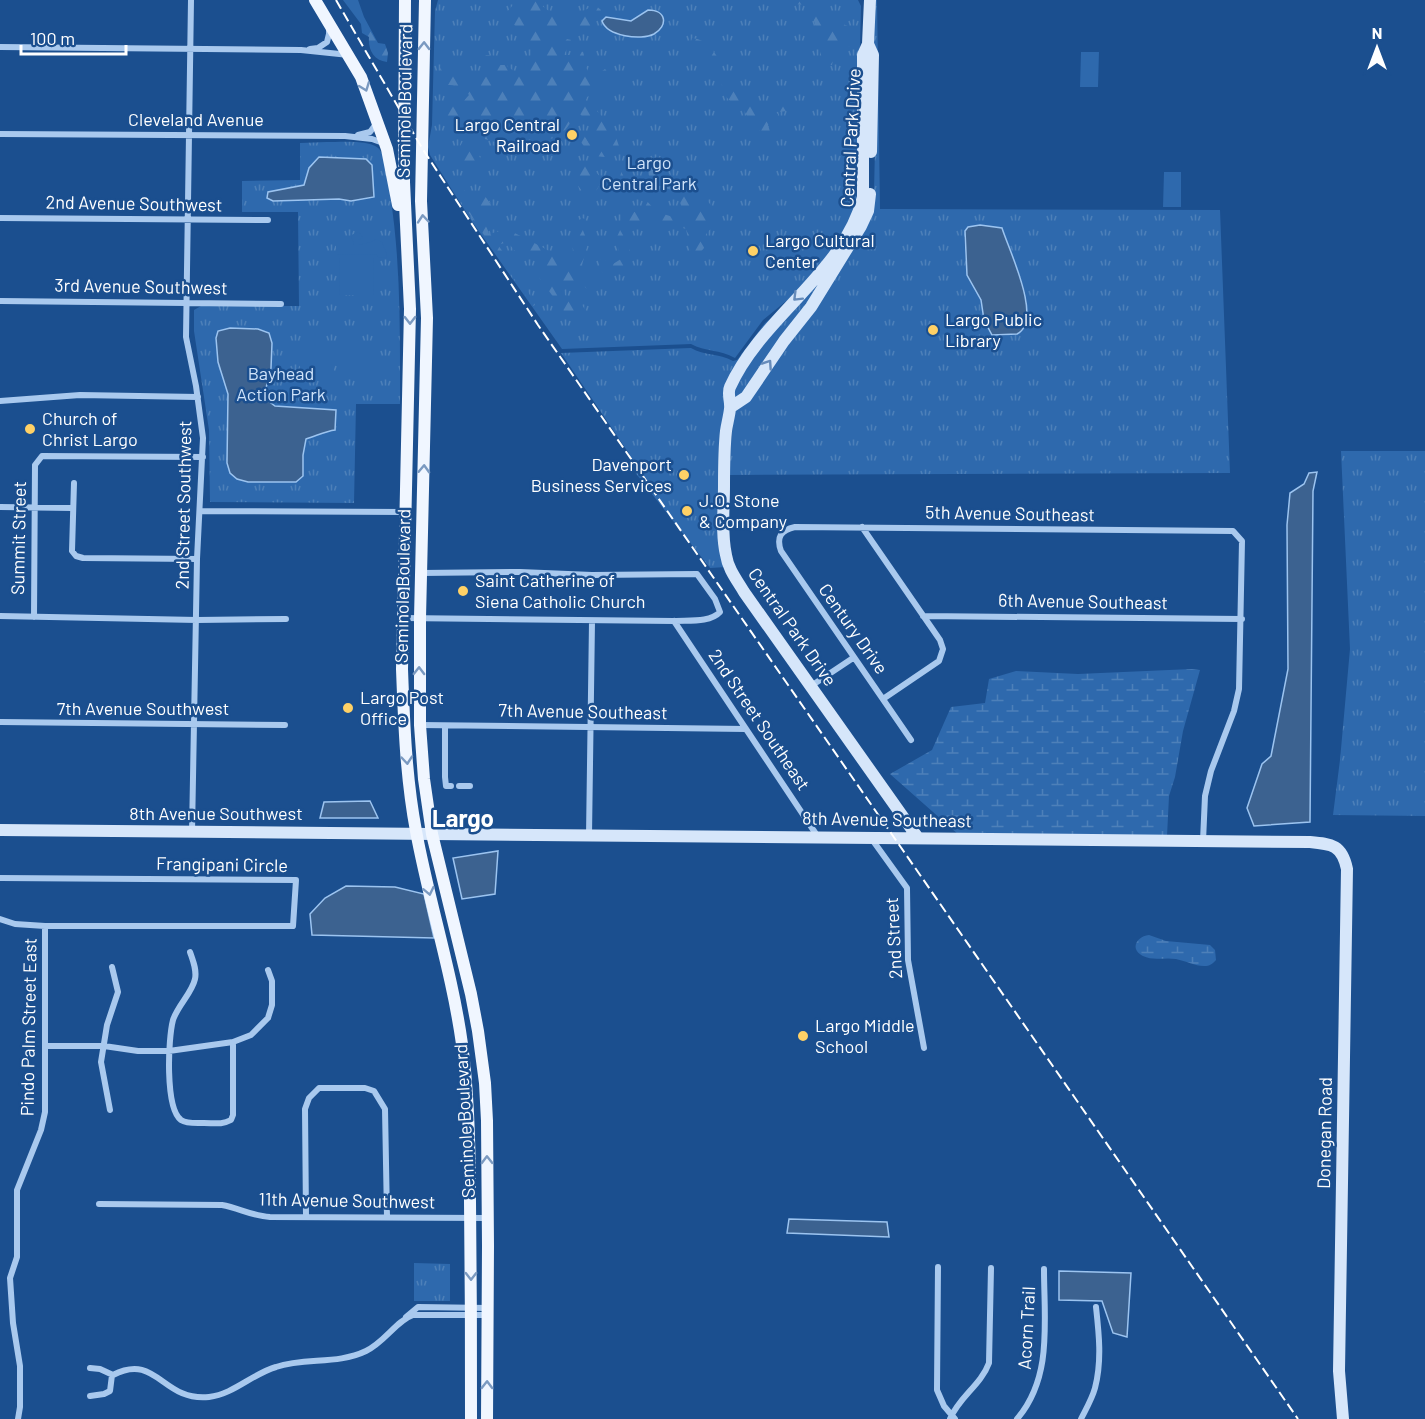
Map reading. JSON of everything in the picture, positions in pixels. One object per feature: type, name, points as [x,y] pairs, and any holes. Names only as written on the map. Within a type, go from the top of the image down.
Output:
[{"type":"main road","points":[[315,0],[362,77],[387,148],[395,182],[400,221],[407,231]]},
{"type":"main road","name":"Seminole Boulevard","points":[[405,0],[404,182],[410,309],[410,382],[403,618],[404,725],[416,834],[462,1042],[469,1125],[471,1419]]},
{"type":"main road","name":"Seminole Boulevard","points":[[425,0],[421,201],[425,260],[426,382],[420,618],[420,725],[424,779],[432,834],[469,984],[478,1031],[487,1121],[487,1419]]},
{"type":"main road","points":[[408,261],[425,260]]},
{"type":"main road","points":[[410,382],[426,382]]},
{"type":"main road","points":[[406,512],[422,514]]},
{"type":"street","name":"2nd Street Southwest","points":[[191,0],[185,303],[186,338],[202,423],[203,457],[197,559],[192,832]]},
{"type":"street","name":"Central Park Drive","points":[[870,0],[868,44],[863,55],[863,196],[860,208],[843,242],[815,280],[797,296],[768,329],[729,389],[731,407],[724,455],[724,533],[726,556],[731,571],[744,592],[918,838]]},
{"type":"street","points":[[301,50],[318,48],[327,42],[330,34],[327,20]]},
{"type":"street","name":"Central Park Drive","points":[[731,407],[746,397],[784,341],[811,307],[850,247],[868,211],[873,55],[868,44]]},
{"type":"street","points":[[0,47],[301,50],[349,55]]},
{"type":"street","points":[[352,137],[373,130],[376,119]]},
{"type":"street","name":"Cleveland Avenue","points":[[0,134],[352,137],[376,140],[387,148]]},
{"type":"street","name":"2nd Avenue Southwest","points":[[0,218],[268,220]]},
{"type":"street","name":"3rd Avenue Southwest","points":[[0,301],[281,304]]},
{"type":"street","points":[[0,401],[80,395],[198,397]]},
{"type":"street","name":"Summit Street","points":[[34,617],[35,465],[42,456],[203,457]]},
{"type":"street","points":[[74,483],[72,550],[76,556],[83,558],[197,559]]},
{"type":"street","points":[[0,507],[72,508]]},
{"type":"street","points":[[200,511],[406,512]]},
{"type":"street","name":"5th Avenue Southeast","points":[[781,533],[795,526],[1233,531],[1242,541],[1242,619]]},
{"type":"street","points":[[862,527],[940,640],[943,649],[939,662],[883,699]]},
{"type":"street","name":"Century Drive","points":[[781,533],[778,543],[781,551],[911,740]]},
{"type":"street","points":[[403,618],[674,621],[705,619],[717,616],[720,612],[715,599],[697,574],[421,573]]},
{"type":"street","points":[[0,616],[197,620],[286,619]]},
{"type":"street","name":"6th Avenue Southeast","points":[[923,616],[1242,619]]},
{"type":"street","points":[[1203,841],[1202,819],[1209,779],[1234,711],[1239,689],[1242,619]]},
{"type":"street","points":[[590,836],[592,621]]},
{"type":"street","name":"2nd Street Southeast","points":[[674,621],[818,837]]},
{"type":"street","points":[[811,686],[853,658]]},
{"type":"street","name":"7th Avenue Southwest","points":[[0,722],[285,725]]},
{"type":"street","name":"7th Avenue Southeast","points":[[420,725],[746,729]]},
{"type":"street","points":[[445,726],[445,783],[446,786],[451,786]]},
{"type":"street","points":[[459,786],[470,786]]},
{"type":"street","name":"8th Avenue Southwest","points":[[0,830],[432,834]]},
{"type":"street","name":"8th Avenue Southeast","points":[[432,834],[1310,842],[1326,843],[1340,850]]},
{"type":"street","name":"2nd Street","points":[[871,837],[907,888],[908,960],[924,1048]]},
{"type":"street","name":"Donegan Road","points":[[1340,850],[1345,858],[1347,869],[1339,1371],[1343,1419]]},
{"type":"street","name":"Frangipani Circle","points":[[0,878],[296,880],[293,926],[45,926]]},
{"type":"street","name":"Pindo Palm Street East","points":[[0,919],[15,924],[45,926],[44,1120],[17,1190],[16,1257],[10,1278],[13,1323],[20,1366],[18,1419]]},
{"type":"street","points":[[190,952],[195,977],[193,986],[180,1004],[173,1020],[169,1051],[171,1090],[175,1110],[180,1119],[187,1122],[220,1124],[231,1120],[233,1115],[233,1042]]},
{"type":"street","points":[[110,1110],[102,1069],[107,1025],[118,992],[112,967]]},
{"type":"street","points":[[46,1046],[104,1046],[138,1051],[169,1051],[233,1042],[251,1035],[268,1018],[272,1005],[272,981],[268,970]]},
{"type":"street","points":[[306,1217],[305,1109],[309,1098],[319,1088],[365,1088],[374,1092],[385,1109],[387,1217]]},
{"type":"street","name":"11th Avenue Southwest","points":[[99,1204],[222,1205],[256,1216],[488,1218]]},
{"type":"street","points":[[938,1267],[937,1390],[952,1418]]},
{"type":"street","points":[[952,1418],[955,1408],[983,1376],[989,1363],[991,1268]]},
{"type":"street","name":"Acorn Trail","points":[[1017,1419],[1035,1392],[1043,1366],[1044,1269]]},
{"type":"street","points":[[112,1375],[129,1368],[142,1369],[182,1394],[212,1397],[228,1392],[257,1374],[283,1365],[298,1362],[336,1361],[352,1357],[380,1344],[410,1312],[418,1307],[488,1311]]},
{"type":"street","points":[[1081,1419],[1095,1390],[1098,1370],[1100,1349],[1096,1307]]},
{"type":"street","points":[[90,1368],[100,1368],[112,1375]]},
{"type":"street","points":[[90,1396],[110,1391],[112,1375]]},
{"type":"green space","points":[[343,0],[358,0],[378,43],[385,44],[388,53],[387,62],[378,59],[372,53],[369,37],[362,33],[361,24]]},
{"type":"green space","name":"Largo Central Park","points":[[438,0],[858,0],[861,6],[856,209],[826,262],[807,284],[763,320],[735,358],[691,344],[562,349],[471,220],[430,155],[428,147],[432,125],[435,11]]},
{"type":"green space","points":[[517,0],[535,0],[556,17],[559,13],[581,12],[595,5],[601,10],[595,22],[597,31],[592,34],[579,29],[562,32],[560,42],[571,40],[564,55],[573,55],[576,49],[583,52],[587,69],[594,77],[605,69],[610,75],[611,90],[599,87],[587,97],[585,103],[595,109],[603,121],[613,129],[620,149],[608,153],[605,157],[599,157],[587,150],[576,133],[582,132],[589,143],[594,136],[590,125],[579,113],[575,114],[562,133],[550,139],[539,118],[504,121],[492,125],[493,131],[502,135],[536,140],[535,145],[517,153],[508,151],[502,144],[485,139],[481,136],[476,123],[467,126],[456,120],[440,123],[439,111],[442,103],[460,105],[469,95],[462,88],[446,85],[444,82],[440,67],[445,56],[450,56],[462,77],[486,77],[490,72],[482,60],[486,55],[492,55],[498,65],[506,65],[521,77],[525,73],[532,52],[529,39],[506,17]]},
{"type":"green space","points":[[791,0],[815,0],[824,6],[823,26],[827,32],[843,24],[850,27],[853,47],[843,46],[835,49],[832,65],[822,64],[820,46],[816,41],[816,27],[809,9],[807,5],[793,4]]},
{"type":"green space","points":[[874,0],[877,0],[880,209],[1220,210],[1230,473],[728,475],[734,411],[748,401],[874,193],[877,55],[872,44]],"holes":[[[1002,228],[1021,278],[1027,306],[1025,317],[1017,334],[1000,336],[984,320],[981,300],[967,275],[964,237]]]},
{"type":"green space","points":[[692,38],[709,46],[721,63],[719,67],[713,68],[706,64],[691,42]]},
{"type":"green space","points":[[1081,52],[1099,52],[1098,87],[1080,87]]},
{"type":"green space","points":[[729,76],[755,102],[762,119],[766,120],[772,106],[792,106],[793,108],[788,111],[776,112],[780,117],[768,125],[771,135],[767,136],[760,131],[744,110],[731,102],[725,94],[722,79]]},
{"type":"green space","points":[[470,132],[476,140],[477,152],[484,165],[483,169],[465,165],[461,154],[461,145]]},
{"type":"green space","name":"Bayhead Action Park","points":[[300,143],[370,144],[380,150],[385,160],[394,220],[398,272],[400,404],[356,404],[354,503],[210,502],[209,430],[194,331],[194,310],[201,306],[299,306],[298,212],[242,212],[242,181],[300,180]]},
{"type":"green space","points":[[650,165],[659,166],[664,172],[692,184],[710,204],[716,215],[715,224],[706,234],[704,248],[698,255],[691,254],[686,229],[674,225],[637,222],[629,237],[631,265],[623,277],[617,272],[609,277],[602,272],[599,262],[601,258],[613,264],[621,259],[616,239],[622,226],[621,216],[644,209],[644,198],[657,212],[673,217],[682,208],[676,191],[656,184],[649,177]]},
{"type":"green space","points":[[583,166],[591,166],[601,178],[597,190],[586,196],[579,187],[577,179]]},
{"type":"green space","points":[[623,167],[636,180],[636,192],[621,192],[616,189]]},
{"type":"green space","points":[[1164,172],[1181,172],[1181,207],[1163,207]]},
{"type":"green space","points":[[449,181],[460,183],[469,195],[484,195],[494,208],[484,219],[489,234],[507,229],[562,260],[570,257],[573,250],[570,239],[574,224],[582,218],[585,219],[586,222],[582,228],[588,243],[582,265],[584,272],[590,276],[594,285],[593,289],[588,290],[578,280],[572,282],[564,290],[570,301],[580,302],[586,311],[581,318],[569,318],[540,279],[538,271],[541,267],[541,257],[535,251],[531,259],[527,259],[520,256],[507,242],[498,245],[520,276],[535,305],[533,306],[448,183]]},
{"type":"green space","points":[[359,232],[363,238],[358,240],[358,245],[376,239],[382,242],[386,258],[377,255],[336,254],[336,245],[354,245],[351,235]]},
{"type":"green space","points":[[840,251],[816,291],[743,394],[734,401],[733,390],[770,331]]},
{"type":"green space","points":[[340,257],[374,257],[373,295],[339,295]]},
{"type":"green space","points":[[776,314],[726,387],[726,567],[710,568],[630,466],[630,455],[561,353],[691,348],[733,361],[737,360],[765,323]]},
{"type":"green space","points":[[300,341],[334,341],[334,378],[300,378]]},
{"type":"green space","points":[[341,341],[374,341],[374,379],[341,379]]},
{"type":"green space","points":[[1341,451],[1425,451],[1425,816],[1333,815],[1350,649]]},
{"type":"green space","points":[[1200,670],[1183,731],[1175,777],[1169,796],[1167,836],[959,835],[890,774],[932,750],[951,707],[985,703],[989,679],[1016,671],[1078,674]]},
{"type":"green space","points":[[1149,935],[1166,941],[1210,945],[1215,950],[1216,960],[1204,966],[1176,959],[1155,959],[1143,956],[1136,950],[1136,943]]},
{"type":"green space","points":[[414,1263],[450,1264],[450,1301],[414,1301]]},
{"type":"shaded area","points":[[648,10],[662,15],[663,23],[659,31],[648,36],[633,37],[617,34],[605,26],[602,21],[606,17],[631,21]]},
{"type":"shaded area","points":[[319,157],[366,159],[372,165],[374,197],[351,201],[339,199],[273,201],[267,198],[268,192],[304,185],[309,168]]},
{"type":"shaded area","points":[[980,225],[1002,228],[1017,267],[1026,300],[1027,315],[1024,327],[1017,334],[992,335],[984,320],[981,300],[967,275],[965,231],[968,227]]},
{"type":"shaded area","points":[[230,328],[258,329],[269,333],[272,343],[271,368],[265,392],[267,400],[275,406],[336,410],[335,430],[306,439],[303,476],[296,482],[248,482],[237,479],[230,473],[227,463],[228,394],[218,362],[216,338],[218,331]]},
{"type":"shaded area","points":[[1317,472],[1313,491],[1310,822],[1254,826],[1247,808],[1262,764],[1271,756],[1288,669],[1287,525],[1290,493],[1304,484],[1309,473]]},
{"type":"shaded area","points":[[370,801],[378,818],[320,818],[324,802]]},
{"type":"shaded area","points":[[498,851],[495,894],[462,899],[453,858]]},
{"type":"shaded area","points":[[346,886],[395,887],[424,894],[434,938],[312,935],[310,914],[325,898]]},
{"type":"shaded area","points":[[789,1219],[887,1222],[889,1237],[787,1233]]},
{"type":"shaded area","points":[[1059,1271],[1131,1273],[1127,1337],[1113,1333],[1102,1301],[1059,1300]]},
{"type":"railway","points":[[336,0],[422,148],[538,325],[1298,1419]]},
{"type":"place","name":"Largo Central Railroad","points":[[572,135]]},
{"type":"place","name":"Largo Cultural Center","points":[[753,251]]},
{"type":"place","name":"Largo Public Library","points":[[933,330]]},
{"type":"place","name":"Church of Christ Largo","points":[[30,429]]},
{"type":"place","name":"Davenport Business Services","points":[[684,475]]},
{"type":"place","name":"J.O. Stone & Company","points":[[687,511]]},
{"type":"place","name":"Saint Catherine of Siena Catholic Church","points":[[463,591]]},
{"type":"place","name":"Largo Post Office","points":[[348,708]]},
{"type":"place","name":"Largo Middle School","points":[[803,1036]]},
{"type":"district","name":"Largo","points":[[463,819]]}]
